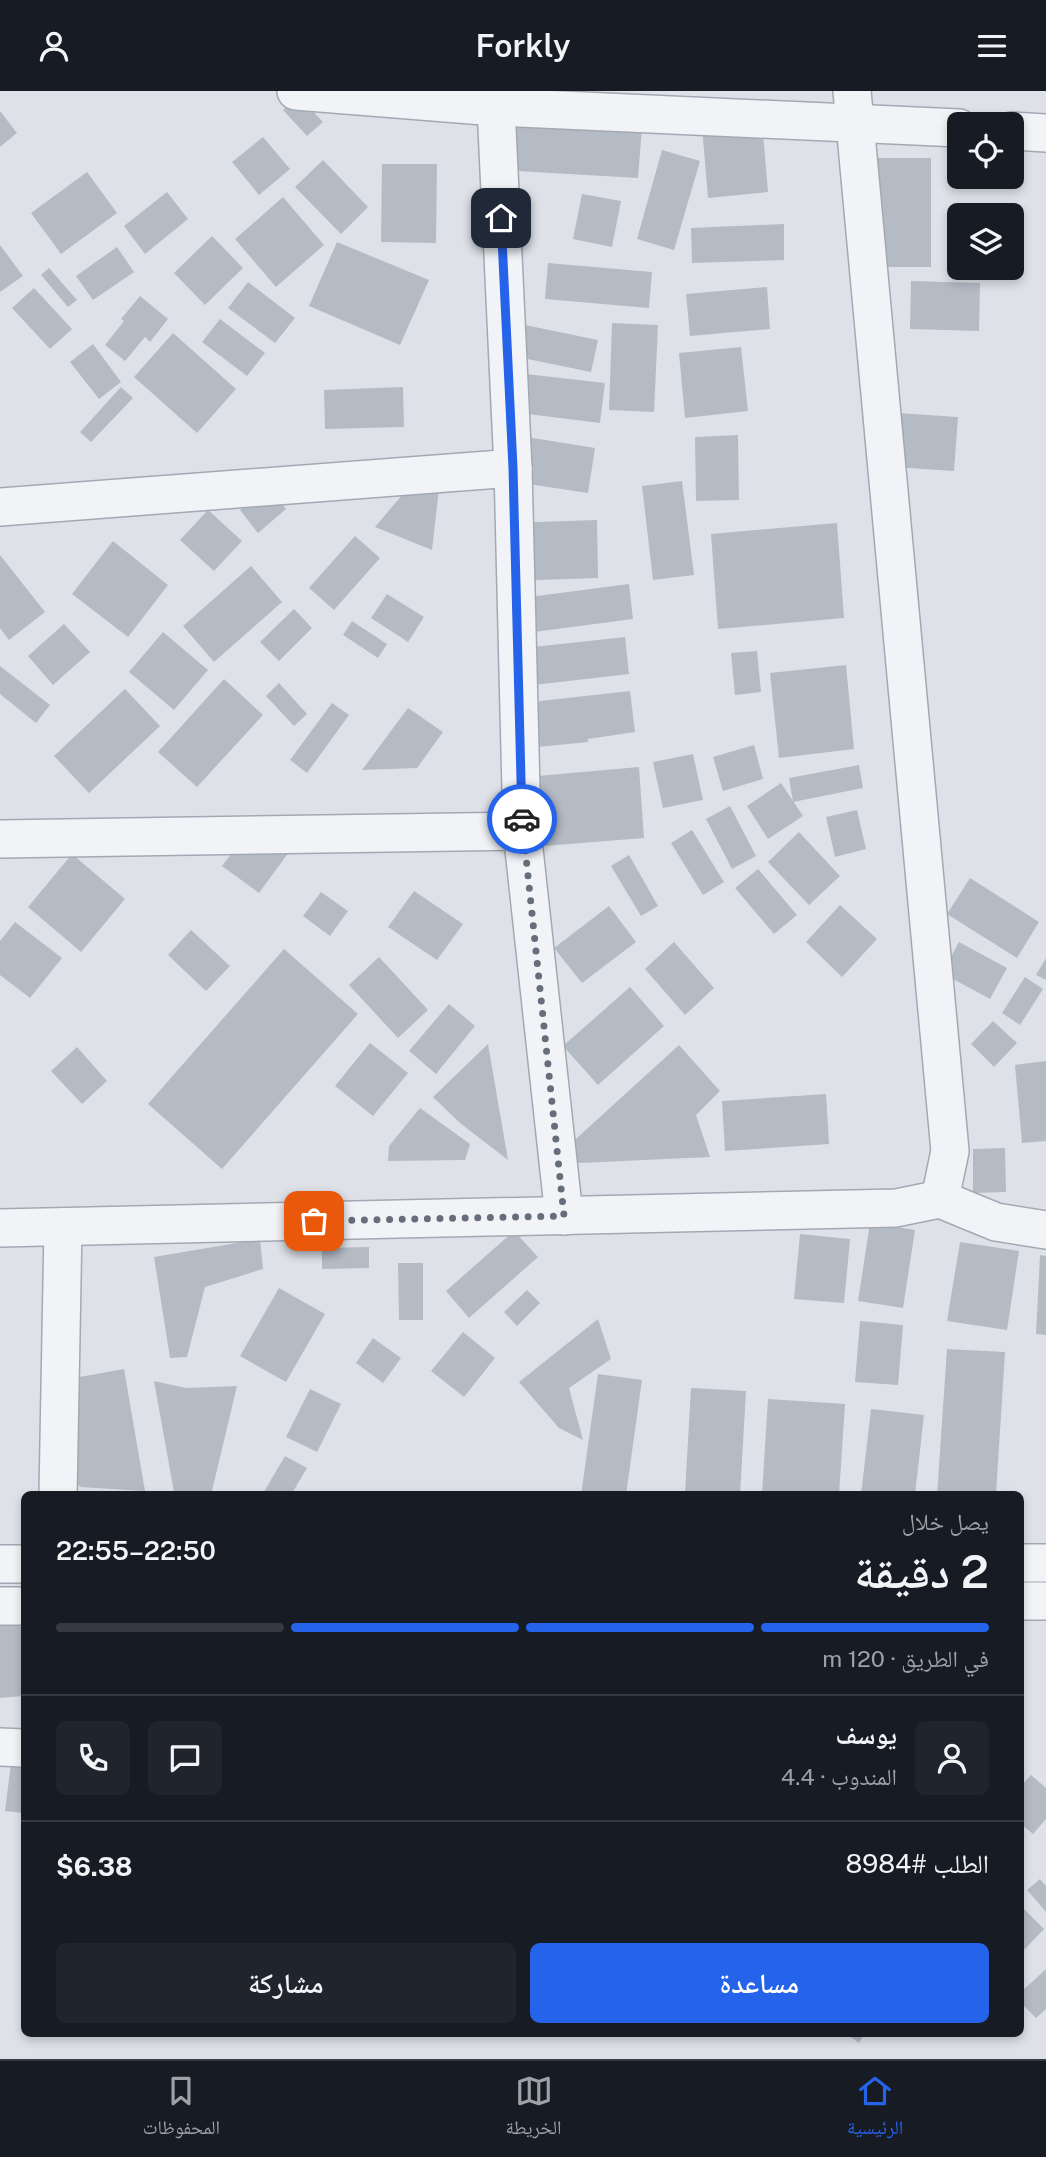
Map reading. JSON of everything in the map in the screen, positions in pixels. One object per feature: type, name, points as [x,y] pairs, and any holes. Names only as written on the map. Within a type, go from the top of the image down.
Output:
[{"type":"street","points":[[296,91],[496,107],[854,107],[947,126]]},
{"type":"street","points":[[496,107],[513,468],[522,831],[564,1216]]},
{"type":"street","points":[[854,107],[950,1151],[940,1199]]},
{"type":"street","points":[[1024,132],[1046,133]]},
{"type":"street","points":[[0,507],[513,468]]},
{"type":"street","points":[[0,839],[522,831]]},
{"type":"street","points":[[0,1229],[896,1208],[940,1199],[996,1222],[1046,1230]]},
{"type":"street","points":[[58,1491],[63,1227]]},
{"type":"street","points":[[1024,1563],[1046,1563]]},
{"type":"street","points":[[0,1564],[21,1564]]},
{"type":"street","points":[[1024,1601],[1046,1601]]},
{"type":"street","points":[[0,1606],[21,1606]]},
{"type":"street","points":[[0,1747],[21,1748]]},
{"type":"building","points":[[298,96],[323,122],[307,136],[283,110]]},
{"type":"building","points":[[0,111],[17,133],[0,147]]},
{"type":"building","points":[[501,119],[642,128],[638,178],[498,170]]},
{"type":"building","points":[[762,121],[768,192],[708,198],[702,127]]},
{"type":"building","points":[[263,137],[290,169],[259,195],[232,162]]},
{"type":"building","points":[[662,150],[700,161],[674,250],[637,239]]},
{"type":"building","points":[[873,158],[931,158],[931,267],[873,267]]},
{"type":"building","points":[[323,160],[368,207],[341,234],[295,187]]},
{"type":"building","points":[[382,164],[437,164],[436,243],[381,242]]},
{"type":"building","points":[[87,172],[117,213],[61,254],[31,213]]},
{"type":"building","points":[[167,192],[188,219],[145,254],[124,226]]},
{"type":"building","points":[[582,194],[621,201],[612,247],[573,239]]},
{"type":"building","points":[[283,197],[324,245],[276,287],[235,239]]},
{"type":"building","points":[[784,224],[784,260],[692,263],[691,228]]},
{"type":"building","points":[[212,236],[243,268],[205,305],[174,273]]},
{"type":"building","points":[[337,242],[429,280],[400,345],[309,306]]},
{"type":"building","points":[[0,245],[23,276],[0,292]]},
{"type":"building","points":[[117,247],[134,272],[93,300],[76,276]]},
{"type":"building","points":[[548,263],[652,272],[649,308],[545,299]]},
{"type":"building","points":[[49,268],[77,300],[68,307],[41,275]]},
{"type":"building","points":[[911,281],[980,283],[979,331],[910,329]]},
{"type":"building","points":[[248,282],[295,318],[275,343],[228,308]]},
{"type":"building","points":[[767,287],[770,329],[690,336],[686,294]]},
{"type":"building","points":[[34,288],[72,329],[50,349],[12,308]]},
{"type":"building","points":[[140,296],[168,319],[150,342],[145,337],[125,361],[105,345]]},
{"type":"building","points":[[220,319],[265,353],[247,376],[202,342]]},
{"type":"building","points":[[612,323],[658,325],[654,412],[609,410]]},
{"type":"building","points":[[520,324],[598,340],[591,372],[513,356]]},
{"type":"building","points":[[173,333],[236,389],[197,433],[134,377]]},
{"type":"building","points":[[93,344],[121,382],[99,399],[70,362]]},
{"type":"building","points":[[741,347],[748,411],[685,418],[679,353]]},
{"type":"building","points":[[500,371],[605,383],[600,423],[495,410]]},
{"type":"building","points":[[121,387],[133,398],[91,442],[80,432]]},
{"type":"building","points":[[403,387],[404,427],[325,429],[324,390]]},
{"type":"building","points":[[898,413],[958,417],[954,471],[893,467]]},
{"type":"building","points":[[495,432],[595,448],[588,493],[489,478]]},
{"type":"building","points":[[738,435],[739,500],[696,501],[695,437]]},
{"type":"building","points":[[424,469],[439,489],[432,550],[375,527]]},
{"type":"building","points":[[682,481],[694,575],[653,580],[642,486]]},
{"type":"building","points":[[268,487],[286,509],[258,533],[240,510]]},
{"type":"building","points":[[208,510],[242,541],[214,571],[180,540]]},
{"type":"building","points":[[597,520],[598,578],[507,581],[505,523]]},
{"type":"building","points":[[837,523],[844,618],[718,629],[711,534]]},
{"type":"building","points":[[355,536],[380,558],[334,610],[309,588]]},
{"type":"building","points":[[113,541],[168,585],[128,637],[72,594]]},
{"type":"building","points":[[0,555],[45,612],[9,640],[0,628]]},
{"type":"building","points":[[251,566],[282,602],[214,662],[183,626]]},
{"type":"building","points":[[629,584],[633,619],[511,635],[507,600]]},
{"type":"building","points":[[387,594],[424,617],[408,642],[371,618]]},
{"type":"building","points":[[294,609],[312,628],[279,661],[260,642]]},
{"type":"building","points":[[352,621],[387,644],[378,658],[343,635]]},
{"type":"building","points":[[64,624],[90,652],[53,685],[28,656]]},
{"type":"building","points":[[163,632],[208,670],[174,710],[129,672]]},
{"type":"building","points":[[625,637],[629,674],[508,688],[505,650]]},
{"type":"building","points":[[757,651],[761,692],[735,695],[731,653]]},
{"type":"building","points":[[846,665],[854,749],[779,758],[770,673]]},
{"type":"building","points":[[0,666],[50,705],[36,723],[0,694]]},
{"type":"building","points":[[224,679],[263,715],[197,787],[158,752]]},
{"type":"building","points":[[279,683],[307,714],[294,726],[266,696]]},
{"type":"building","points":[[125,689],[160,726],[89,793],[54,756]]},
{"type":"building","points":[[630,691],[635,732],[588,739],[588,742],[517,749],[513,704]]},
{"type":"building","points":[[332,703],[349,715],[307,773],[290,760]]},
{"type":"building","points":[[408,708],[443,732],[417,768],[362,770]]},
{"type":"building","points":[[754,745],[763,779],[723,791],[713,757]]},
{"type":"building","points":[[693,754],[703,800],[663,808],[653,762]]},
{"type":"building","points":[[859,765],[863,788],[793,802],[789,778]]},
{"type":"building","points":[[639,767],[644,838],[531,847],[526,777]]},
{"type":"building","points":[[781,783],[803,816],[768,839],[747,806]]},
{"type":"building","points":[[730,806],[756,856],[732,869],[706,819]]},
{"type":"building","points":[[857,810],[866,849],[835,857],[826,817]]},
{"type":"building","points":[[256,821],[292,848],[259,893],[222,866]]},
{"type":"building","points":[[692,830],[724,882],[703,895],[671,843]]},
{"type":"building","points":[[799,832],[840,876],[809,905],[768,862]]},
{"type":"building","points":[[72,854],[125,899],[81,952],[28,907]]},
{"type":"building","points":[[629,855],[658,906],[641,916],[611,866]]},
{"type":"building","points":[[758,869],[797,915],[774,934],[735,888]]},
{"type":"building","points":[[970,878],[1039,922],[1017,958],[947,914]]},
{"type":"building","points":[[414,891],[463,924],[437,960],[388,927]]},
{"type":"building","points":[[321,892],[348,911],[330,936],[303,916]]},
{"type":"building","points":[[840,905],[877,939],[842,977],[806,942]]},
{"type":"building","points":[[609,906],[636,942],[582,983],[554,948]]},
{"type":"building","points":[[15,922],[62,958],[30,998],[0,975],[0,941]]},
{"type":"building","points":[[191,930],[230,966],[206,991],[168,955]]},
{"type":"building","points":[[674,942],[714,988],[685,1015],[645,969]]},
{"type":"building","points":[[959,942],[1007,968],[990,999],[942,973]]},
{"type":"building","points":[[284,949],[358,1014],[222,1169],[148,1104]]},
{"type":"building","points":[[379,957],[428,1010],[398,1038],[349,985]]},
{"type":"building","points":[[1046,958],[1046,980],[1036,975]]},
{"type":"building","points":[[1025,977],[1043,989],[1020,1025],[1002,1013]]},
{"type":"building","points":[[630,987],[664,1026],[598,1085],[563,1046]]},
{"type":"building","points":[[449,1004],[475,1026],[436,1074],[409,1051]]},
{"type":"building","points":[[993,1021],[1017,1043],[994,1067],[971,1044]]},
{"type":"building","points":[[370,1043],[408,1073],[373,1116],[335,1086]]},
{"type":"building","points":[[488,1044],[508,1160],[460,1123],[433,1097]]},
{"type":"building","points":[[679,1045],[720,1091],[696,1115],[710,1157],[579,1163],[566,1148]]},
{"type":"building","points":[[77,1047],[107,1081],[82,1104],[51,1071]]},
{"type":"building","points":[[1046,1061],[1046,1141],[1022,1143],[1015,1065]]},
{"type":"building","points":[[826,1094],[829,1144],[725,1151],[722,1101]]},
{"type":"building","points":[[420,1108],[470,1144],[465,1160],[388,1161],[389,1146]]},
{"type":"building","points":[[1005,1148],[1006,1192],[973,1193],[973,1149]]},
{"type":"building","points":[[870,1223],[915,1230],[903,1308],[858,1301]]},
{"type":"building","points":[[514,1231],[538,1257],[469,1318],[446,1291]]},
{"type":"building","points":[[800,1234],[850,1239],[844,1303],[794,1299]]},
{"type":"building","points":[[260,1239],[263,1269],[205,1287],[187,1357],[170,1358],[154,1257]]},
{"type":"building","points":[[960,1242],[1019,1251],[1007,1330],[947,1321]]},
{"type":"building","points":[[369,1247],[369,1268],[322,1269],[322,1248]]},
{"type":"building","points":[[1040,1255],[1046,1256],[1046,1335],[1036,1334]]},
{"type":"building","points":[[398,1263],[423,1263],[423,1320],[399,1320]]},
{"type":"building","points":[[279,1288],[325,1314],[286,1382],[240,1356]]},
{"type":"building","points":[[527,1290],[540,1303],[517,1326],[504,1312]]},
{"type":"building","points":[[598,1319],[611,1359],[569,1388],[583,1440],[559,1428],[519,1382]]},
{"type":"building","points":[[860,1321],[903,1325],[898,1385],[855,1382]]},
{"type":"building","points":[[463,1332],[495,1358],[464,1397],[431,1371]]},
{"type":"building","points":[[373,1338],[401,1358],[383,1383],[356,1363]]},
{"type":"building","points":[[947,1349],[1005,1352],[996,1491],[937,1491]]},
{"type":"building","points":[[124,1369],[145,1491],[80,1487],[56,1459],[46,1383]]},
{"type":"building","points":[[598,1374],[642,1380],[627,1491],[582,1491]]},
{"type":"building","points":[[154,1381],[186,1388],[237,1386],[212,1491],[174,1491]]},
{"type":"building","points":[[691,1388],[746,1391],[740,1491],[685,1491]]},
{"type":"building","points":[[310,1389],[341,1404],[317,1452],[286,1437]]},
{"type":"building","points":[[768,1399],[845,1404],[839,1491],[762,1491]]},
{"type":"building","points":[[871,1409],[924,1415],[915,1491],[861,1491]]},
{"type":"building","points":[[285,1456],[307,1468],[293,1491],[264,1491]]},
{"type":"building","points":[[21,1610],[21,1696],[0,1698],[0,1612]]},
{"type":"building","points":[[12,1755],[21,1756],[21,1813],[5,1811]]},
{"type":"building","points":[[1031,1775],[1046,1788],[1046,1819],[1033,1834],[1024,1826],[1024,1783]]},
{"type":"building","points":[[1040,1879],[1046,1886],[1046,1912],[1027,1890]]},
{"type":"building","points":[[1024,1909],[1044,1929],[1024,1948]]},
{"type":"building","points":[[1046,1969],[1046,2009],[1036,2018],[1024,2006],[1024,1989]]},
{"type":"building","points":[[851,2037],[863,2037],[859,2043]]},
{"type":"way so far","points":[[314,1221],[564,1216],[522,819]]},
{"type":"route","points":[[501,218],[513,468],[522,819]]}]
